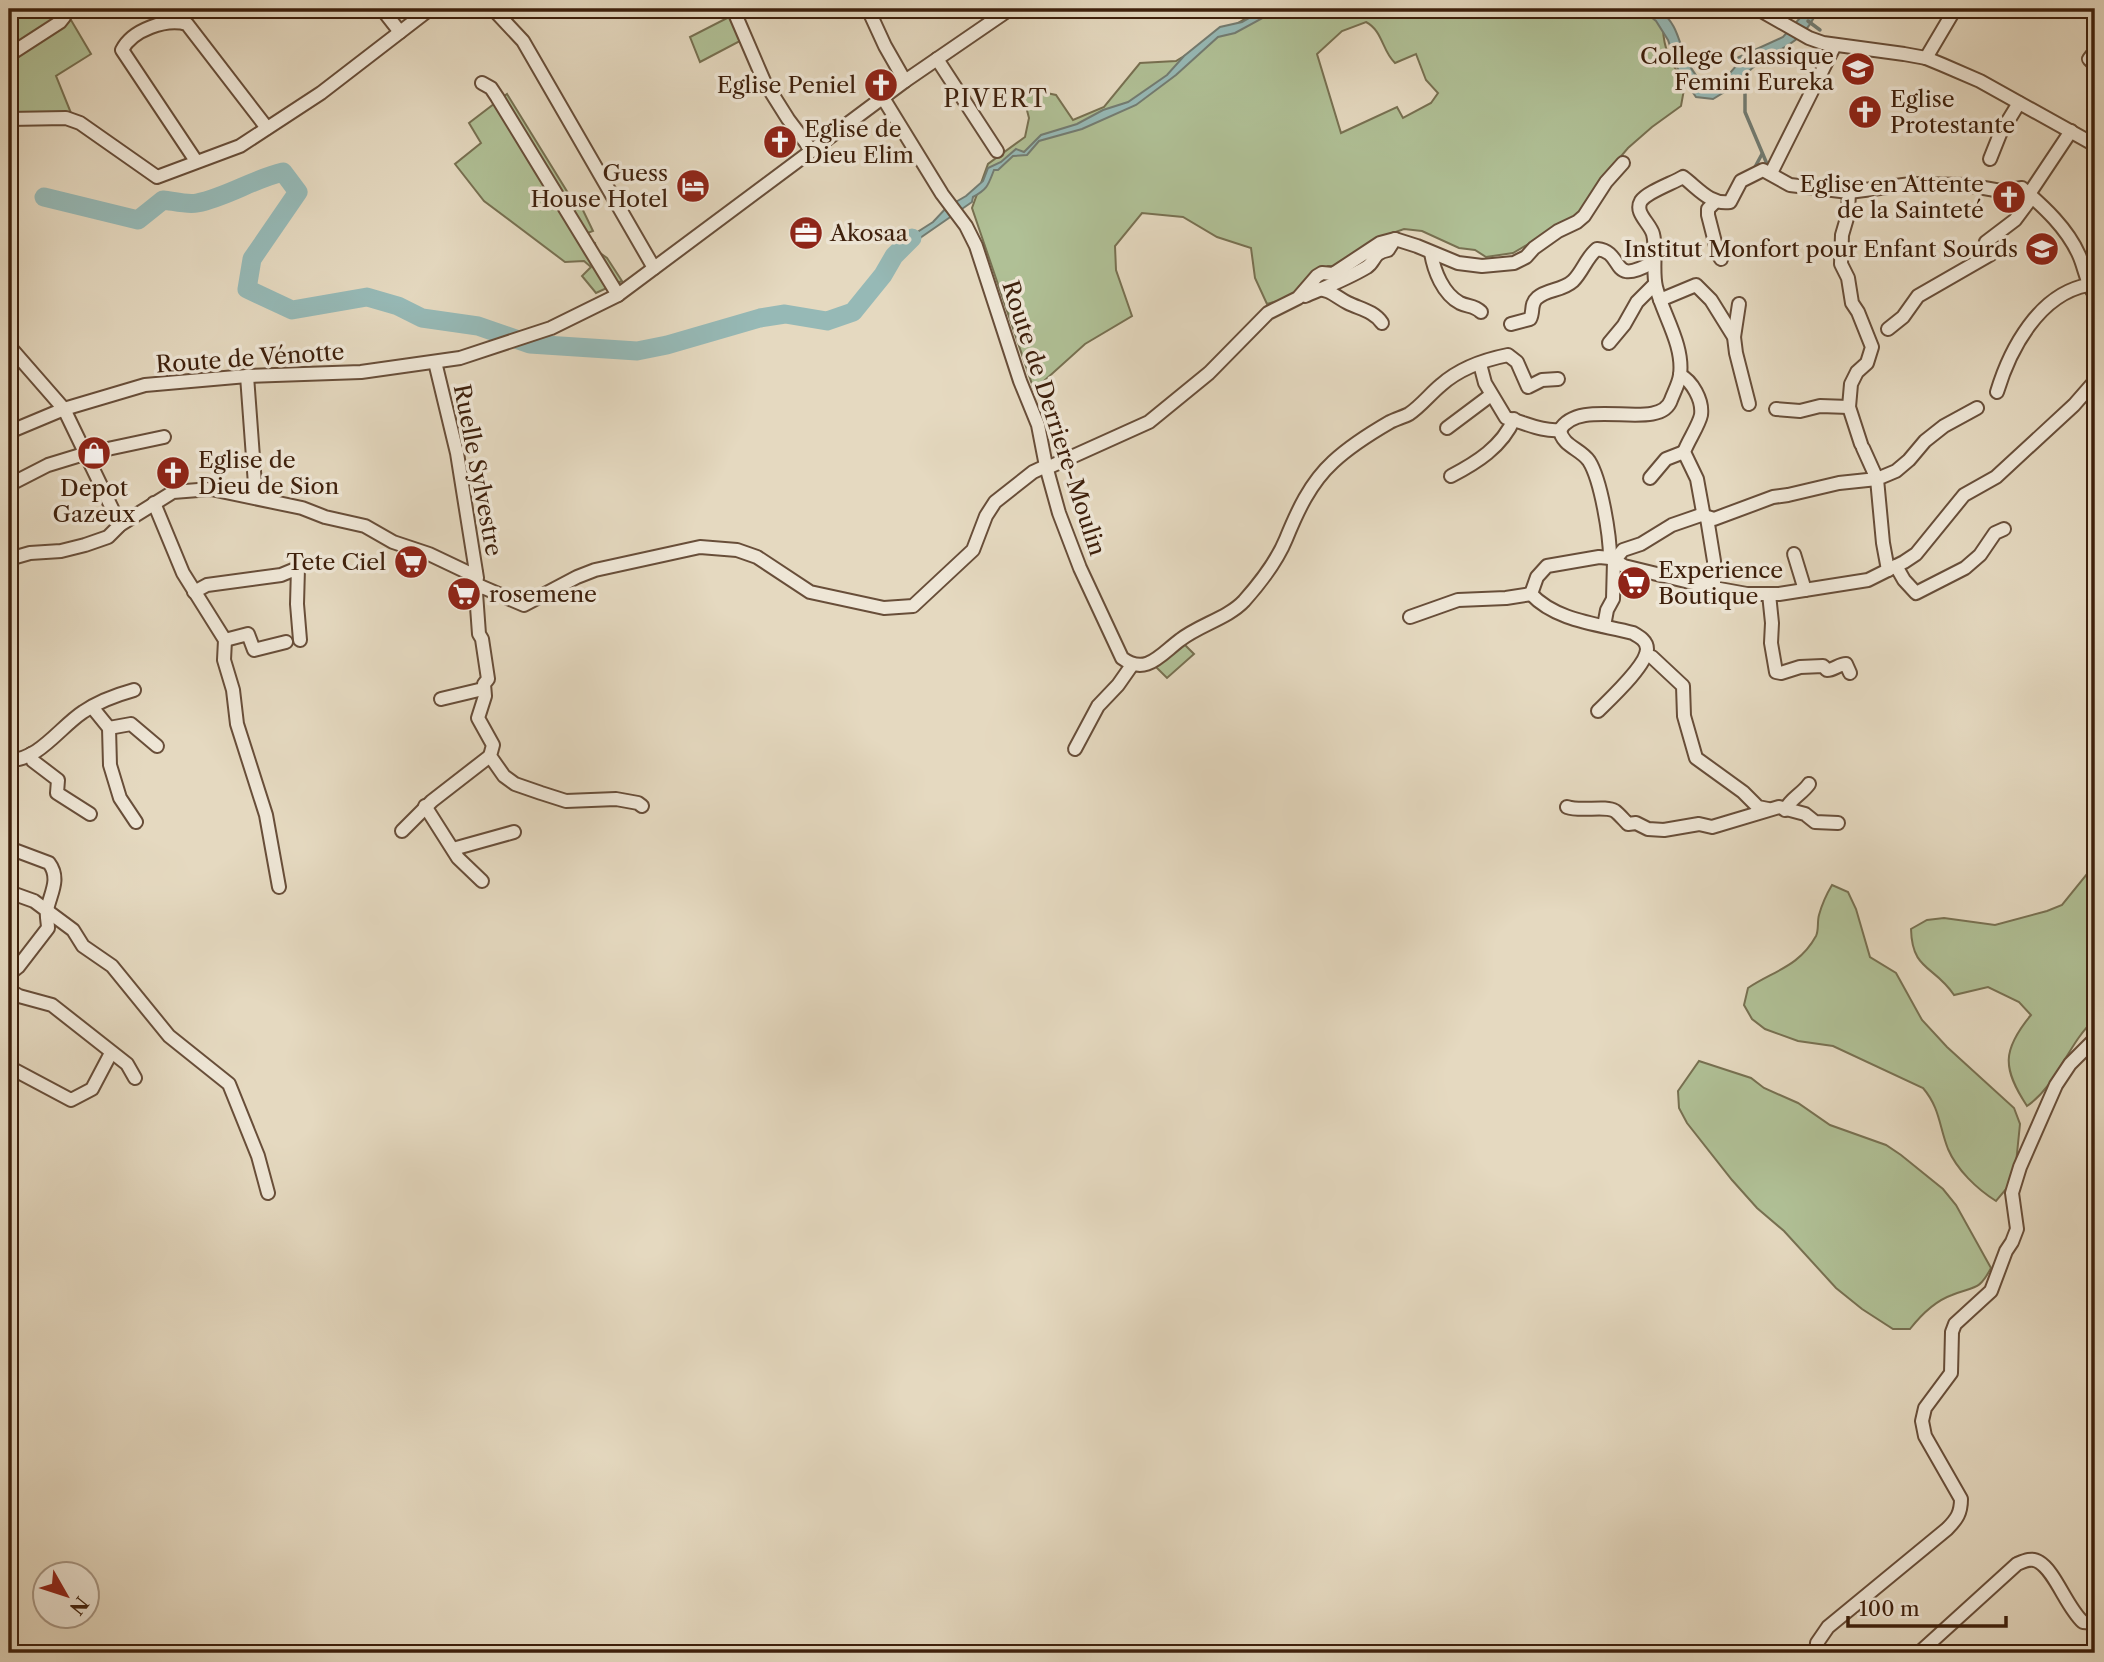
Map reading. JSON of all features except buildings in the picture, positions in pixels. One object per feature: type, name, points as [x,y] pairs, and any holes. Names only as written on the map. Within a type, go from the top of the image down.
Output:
[{"type":"street","points":[[9,55],[60,22],[64,17],[64,9]]},
{"type":"street","points":[[382,9],[400,32]]},
{"type":"street","points":[[9,119],[66,118],[80,123],[157,177],[240,146],[321,93],[430,9]]},
{"type":"street","points":[[493,9],[523,41],[654,268]]},
{"type":"street","points":[[733,9],[764,81],[811,151]]},
{"type":"street","points":[[868,9],[884,46],[905,81]]},
{"type":"street","name":"Route de Vénotte","points":[[9,432],[64,408],[156,383],[247,376],[361,372],[435,362],[479,353],[551,328],[618,295],[905,81],[1010,9]]},
{"type":"street","points":[[1758,9],[1809,38],[1835,45],[1926,58],[1980,81],[2095,145]]},
{"type":"street","points":[[1926,58],[1955,9]]},
{"type":"street","points":[[196,161],[122,50],[126,42],[141,31],[177,21],[187,24],[267,128]]},
{"type":"street","points":[[1771,173],[1835,45]]},
{"type":"street","points":[[937,59],[997,151]]},
{"type":"street","points":[[482,83],[491,88],[498,97],[618,295]]},
{"type":"street","name":"Route de Derriere-Moulin","points":[[883,98],[942,194],[966,226],[976,246],[1020,381],[1038,425],[1059,513],[1080,568],[1122,658],[1132,665]]},
{"type":"street","points":[[1990,159],[2000,134],[2018,103]]},
{"type":"street","points":[[1888,329],[1903,317],[1918,296],[1991,254],[1986,242],[2015,220],[2071,131]]},
{"type":"street","points":[[1298,298],[1317,276],[1322,273],[1333,274],[1380,243],[1395,239],[1458,264],[1482,266],[1514,263],[1527,257],[1534,248],[1584,216],[1606,182],[1623,163]]},
{"type":"street","points":[[1560,430],[1574,417],[1607,413],[1657,413],[1671,403],[1680,375],[1678,354],[1655,284],[1653,234],[1639,211],[1642,200],[1683,177],[1714,202],[1730,202],[1745,177],[1763,170],[1790,185],[1849,192],[1911,184],[1967,185],[2001,191],[2022,188],[2030,195],[2068,234],[2092,290],[2069,292],[2035,319],[2021,336],[1997,392]]},
{"type":"street","points":[[1849,192],[1842,235],[1841,264],[1848,278],[1852,303],[1872,347],[1867,363],[1852,379],[1849,407],[1877,480],[1883,543],[1892,568],[1916,593],[1965,568],[1979,555],[1995,533],[2004,529]]},
{"type":"street","points":[[1714,202],[1708,209],[1708,215],[1721,259]]},
{"type":"street","points":[[402,831],[425,806],[490,756],[493,745],[478,718],[485,696],[483,689],[488,679],[479,634],[476,593],[480,586],[524,606],[595,570],[700,547],[757,556],[810,592],[884,608],[912,606],[973,550],[986,516],[995,502],[1033,472],[1149,422],[1209,373],[1268,313],[1316,289],[1339,283],[1369,266],[1373,258],[1388,250],[1395,239]]},
{"type":"street","points":[[1511,324],[1530,319],[1536,298],[1571,283],[1589,256],[1597,249],[1604,250],[1626,272],[1631,273],[1653,262]]},
{"type":"street","points":[[1432,253],[1437,277],[1452,296],[1464,305],[1473,305],[1481,312]]},
{"type":"street","points":[[1609,343],[1624,325],[1637,302],[1655,284]]},
{"type":"street","points":[[1660,300],[1696,285],[1711,300],[1734,337]]},
{"type":"street","points":[[1316,289],[1323,289],[1346,303],[1375,315],[1382,323]]},
{"type":"street","points":[[1739,304],[1734,337],[1749,404]]},
{"type":"street","points":[[9,346],[64,408],[120,525]]},
{"type":"street","points":[[1075,749],[1098,706],[1132,665],[1147,665],[1188,634],[1241,604],[1274,560],[1298,509],[1334,461],[1391,421],[1407,415],[1455,375],[1475,363],[1480,364],[1490,358],[1508,355],[1517,362],[1528,387],[1542,380],[1558,379]]},
{"type":"street","name":"Ruelle Sylvestre","points":[[435,362],[457,453],[480,586]]},
{"type":"street","points":[[1480,364],[1485,383],[1506,418],[1533,427],[1560,430]]},
{"type":"street","points":[[1650,478],[1666,459],[1684,452],[1701,416],[1691,382],[1680,375]]},
{"type":"street","points":[[247,376],[256,498]]},
{"type":"street","points":[[1531,594],[1537,576],[1547,566],[1599,557],[1613,559],[1624,566],[1714,588],[1747,593],[1769,594],[1868,580],[1892,568],[1924,546],[1937,526],[1964,495],[1996,477],[2074,405],[2095,381]]},
{"type":"street","points":[[1447,428],[1491,395]]},
{"type":"street","points":[[1776,409],[1800,411],[1820,406],[1849,407]]},
{"type":"street","points":[[1613,559],[1623,550],[1641,544],[1672,526],[1704,516],[1714,519],[1773,497],[1839,482],[1877,480],[1896,471],[1944,426],[1977,408]]},
{"type":"street","points":[[1451,476],[1498,444],[1514,419]]},
{"type":"street","points":[[1560,430],[1567,444],[1581,452],[1593,470],[1603,506],[1613,559],[1613,599],[1607,610],[1604,626]]},
{"type":"street","points":[[9,485],[48,465],[84,454],[164,437]]},
{"type":"street","points":[[1684,452],[1697,479],[1715,572],[1714,588]]},
{"type":"street","points":[[9,559],[61,551],[108,537],[120,525],[173,492],[226,491],[365,526],[393,542],[429,554],[469,573],[476,573]]},
{"type":"street","points":[[154,503],[183,573],[225,640],[224,660],[233,690],[237,724],[266,815],[279,887]]},
{"type":"street","points":[[1794,554],[1805,590]]},
{"type":"street","points":[[194,592],[207,585],[281,575],[298,568],[300,640]]},
{"type":"street","points":[[1410,617],[1458,600],[1531,594]]},
{"type":"street","points":[[1531,594],[1541,605],[1567,617],[1633,633],[1641,637],[1646,645],[1646,655],[1598,711]]},
{"type":"street","points":[[1769,594],[1771,643],[1776,671],[1781,673],[1809,666],[1822,666],[1832,670],[1846,664],[1850,674]]},
{"type":"street","points":[[225,640],[248,634],[254,650],[286,642]]},
{"type":"street","points":[[1646,655],[1652,657],[1683,686],[1684,716],[1696,758],[1743,792],[1758,807],[1768,809]]},
{"type":"street","points":[[441,699],[483,689]]},
{"type":"street","points":[[9,760],[19,760],[31,754],[80,713],[103,700],[134,690]]},
{"type":"street","points":[[92,707],[109,729],[110,765],[120,798],[136,822]]},
{"type":"street","points":[[109,729],[131,724],[158,746]]},
{"type":"street","points":[[31,754],[33,761],[58,780],[57,793],[90,814]]},
{"type":"street","points":[[490,756],[504,776],[515,785],[566,801],[616,799],[642,806]]},
{"type":"street","points":[[1785,810],[1809,784]]},
{"type":"street","points":[[425,806],[467,869],[482,881]]},
{"type":"street","points":[[1567,807],[1610,809],[1628,824],[1636,823],[1664,830],[1699,824],[1712,827],[1779,807],[1805,814],[1815,822],[1838,823]]},
{"type":"street","points":[[453,849],[514,832]]},
{"type":"street","points":[[9,848],[49,863],[55,877],[52,900],[47,909],[48,928],[18,967],[9,974]]},
{"type":"street","points":[[9,892],[34,901],[73,930],[83,946],[112,966],[169,1036],[229,1084],[258,1156],[268,1193]]},
{"type":"street","points":[[9,990],[19,996],[52,1004],[127,1065],[135,1078]]},
{"type":"street","points":[[1816,1653],[1817,1643],[1828,1628],[1947,1529],[1961,1510],[1961,1499],[1925,1436],[1922,1421],[1925,1408],[1951,1373],[1952,1332],[1955,1324],[1991,1291],[2012,1242],[2017,1229],[2012,1193],[2020,1167],[2056,1085],[2070,1064],[2095,1039]]},
{"type":"street","points":[[9,1067],[71,1100],[92,1089],[111,1053]]},
{"type":"street","points":[[1919,1653],[2017,1564],[2028,1559],[2039,1562],[2051,1576],[2075,1615],[2083,1622],[2095,1623]]},
{"type":"green space","points":[[65,9],[68,20],[12,55],[71,20],[91,54],[56,76],[71,113],[9,110],[9,10]]},
{"type":"green space","points":[[1261,9],[1663,9],[1666,48],[1685,84],[1681,106],[1628,148],[1610,169],[1583,212],[1513,253],[1486,257],[1475,250],[1459,248],[1422,231],[1404,229],[1376,239],[1338,266],[1328,266],[1311,277],[1295,296],[1267,304],[1255,278],[1251,248],[1217,237],[1183,217],[1142,213],[1115,246],[1116,270],[1132,316],[1085,344],[1034,390],[972,208],[988,164],[1025,137],[1029,118],[1023,95],[1037,91],[1056,95],[1073,120],[1104,107],[1140,63],[1176,61]],"holes":[[[1366,22],[1372,26],[1395,63],[1416,54],[1426,80],[1438,93],[1431,103],[1403,118],[1397,107],[1341,133],[1317,54],[1342,31]]]},
{"type":"green space","points":[[733,15],[740,41],[700,62],[690,37]]},
{"type":"green space","points":[[507,94],[573,201],[579,202],[593,231],[582,235],[584,240],[595,243],[596,250],[607,258],[622,281],[596,293],[582,276],[591,267],[584,261],[565,262],[484,201],[455,164],[481,143],[469,123]]},
{"type":"green space","points":[[1183,643],[1194,654],[1167,678],[1156,667]]},
{"type":"green space","points":[[2095,864],[2095,1019],[2077,1040],[2047,1087],[2027,1106],[2013,1081],[2009,1059],[2010,1049],[2021,1027],[2031,1015],[2019,1002],[1988,987],[1954,995],[1925,967],[1915,953],[1911,929],[1927,920],[1944,918],[1995,925],[2047,911],[2062,905]]},
{"type":"green space","points":[[1832,885],[1848,892],[1856,909],[1870,957],[1896,973],[1922,1020],[1947,1047],[2014,1108],[2020,1124],[2015,1173],[1996,1201],[1962,1172],[1948,1149],[1933,1103],[1923,1088],[1833,1046],[1798,1041],[1765,1029],[1752,1019],[1744,1005],[1748,988],[1794,962],[1809,946],[1817,934],[1820,911]]},
{"type":"green space","points":[[1699,1061],[1751,1078],[1764,1088],[1798,1103],[1830,1125],[1886,1145],[1901,1155],[1943,1189],[1956,1205],[1991,1268],[1983,1281],[1976,1287],[1940,1301],[1910,1329],[1893,1329],[1862,1309],[1836,1288],[1784,1231],[1757,1208],[1687,1123],[1679,1108],[1678,1091]]},
{"type":"water","points":[[1265,9],[1279,9],[1235,33],[1218,37],[1176,75],[1136,105],[1082,129],[1039,141],[1027,155],[1013,156],[998,170],[994,170],[987,186],[973,197],[972,202],[894,256],[894,251],[908,238],[933,222],[947,207],[966,196],[983,181],[988,168],[1001,162],[1016,149],[1024,152],[1041,135],[1077,124],[1103,110],[1128,102],[1167,75],[1184,56],[1220,27],[1242,22]]},
{"type":"water","points":[[1641,9],[1659,9],[1670,20],[1687,60],[1703,85],[1718,87],[1737,65],[1737,58],[1783,37],[1808,9],[1818,9],[1803,33],[1754,66],[1744,76],[1747,82],[1739,87],[1736,85],[1713,99],[1696,97],[1679,72],[1668,40],[1656,21]]},
{"type":"waterway","points":[[1808,21],[1820,30]]},
{"type":"waterway","points":[[1741,81],[1745,88],[1745,112],[1767,164]]},
{"type":"waterway","points":[[1755,167],[1762,154]]},
{"type":"waterway","points":[[44,197],[138,220],[163,200],[197,203],[283,172],[298,192],[252,259],[247,289],[292,310],[367,297],[398,306],[422,318],[478,326],[530,344],[637,351],[760,318],[785,314],[827,321],[853,312],[883,275],[894,256],[912,238]]},
{"type":"place","name":"College Classique Femini Eureka","points":[[1858,69]]},
{"type":"place","name":"Eglise Peniel","points":[[881,85]]},
{"type":"place","name":"Eglise Protestante","points":[[1865,112]]},
{"type":"place","name":"Eglise de Dieu Elim","points":[[780,142]]},
{"type":"place","name":"Guess House Hotel","points":[[693,186]]},
{"type":"place","name":"Eglise en Attente de la Sainteté","points":[[2009,197]]},
{"type":"place","name":"Akosaa","points":[[806,233]]},
{"type":"place","name":"Institut Monfort pour Enfant Sourds","points":[[2042,249]]},
{"type":"place","name":"Depot Gazeux","points":[[94,453]]},
{"type":"place","name":"Eglise de Dieu de Sion","points":[[173,473]]},
{"type":"place","name":"Tete Ciel","points":[[411,562]]},
{"type":"place","name":"Experience Boutique","points":[[1634,583]]},
{"type":"place","name":"rosemene","points":[[464,594]]},
{"type":"district","name":"PIVERT","points":[[996,99]]}]
